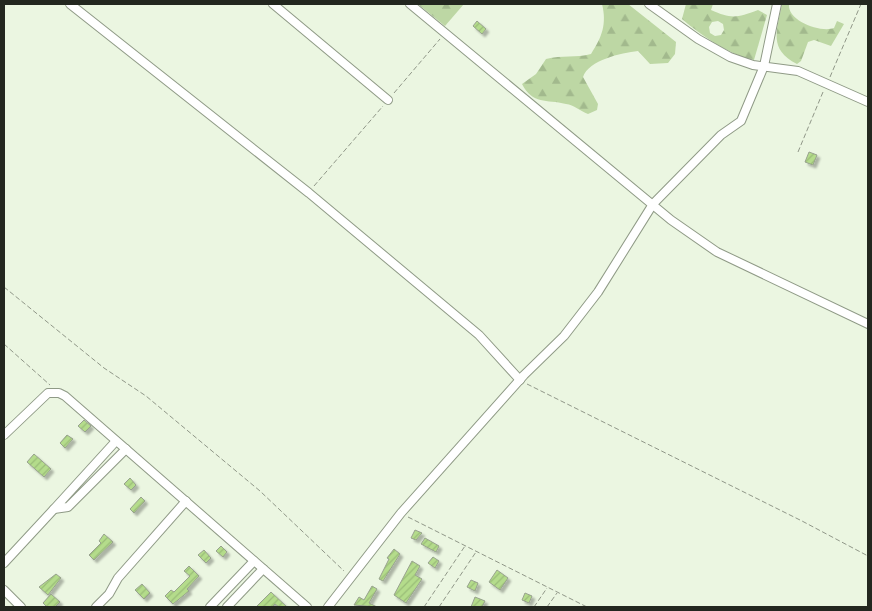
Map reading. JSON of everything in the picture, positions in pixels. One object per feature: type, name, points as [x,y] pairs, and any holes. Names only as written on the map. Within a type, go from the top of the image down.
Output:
[{"type":"street","points":[[70,4],[308,193],[479,336],[520,380]]},
{"type":"street","points":[[273,4],[388,100]]},
{"type":"street","points":[[410,4],[653,204],[717,252],[868,324]]},
{"type":"street","points":[[649,4],[698,40],[730,58],[753,65],[798,71],[868,102]]},
{"type":"street","points":[[328,607],[401,513],[520,380],[564,336],[598,292],[653,204],[721,135],[741,121],[764,66],[777,4]]},
{"type":"street","points":[[4,435],[48,393],[59,393],[307,607]]},
{"type":"street","points":[[4,563],[116,441]]},
{"type":"street","points":[[54,509],[68,508],[126,449]]},
{"type":"street","points":[[96,607],[109,594],[118,578],[186,501]]},
{"type":"street","points":[[210,607],[254,561]]},
{"type":"street","points":[[227,607],[262,569]]},
{"type":"street","points":[[4,590],[21,607]]},
{"type":"path","points":[[308,193],[445,33]]},
{"type":"path","points":[[4,287],[104,368],[146,396],[260,491],[351,578]]},
{"type":"path","points":[[4,344],[59,393]]},
{"type":"path","points":[[520,380],[868,556]]},
{"type":"path","points":[[401,513],[587,607]]},
{"type":"path","points":[[424,607],[465,546]]},
{"type":"path","points":[[439,607],[477,551]]},
{"type":"path","points":[[534,607],[548,587]]},
{"type":"path","points":[[547,607],[557,592]]},
{"type":"green space","points":[[418,4],[464,4],[445,26]]},
{"type":"green space","points":[[602,4],[628,4],[676,42],[675,54],[668,63],[650,64],[638,51],[606,58],[592,66],[583,77],[598,104],[597,110],[588,114],[569,105],[535,98],[526,91],[522,84],[536,74],[546,59],[591,54],[603,30]]},
{"type":"green space","points":[[686,4],[713,4],[711,10],[729,16],[745,15],[758,10],[767,15],[754,60],[716,44],[682,19]],"holes":[[[718,21],[723,24],[724,30],[721,35],[715,36],[710,33],[709,27],[712,22]]]},
{"type":"green space","points":[[782,4],[789,4],[793,16],[814,27],[821,29],[834,28],[837,21],[844,24],[831,46],[814,40],[808,42],[801,61],[797,64],[788,58],[778,46],[777,31]]},
{"type":"building","points":[[477,21],[486,29],[482,34],[473,26]]},
{"type":"building","points":[[809,152],[817,155],[813,165],[805,162]]},
{"type":"building","points":[[84,420],[91,426],[85,432],[78,426]]},
{"type":"building","points":[[67,435],[73,439],[65,448],[60,443]]},
{"type":"building","points":[[34,454],[51,469],[44,477],[27,462]]},
{"type":"building","points":[[130,478],[136,485],[131,490],[124,484]]},
{"type":"building","points":[[141,497],[145,501],[134,513],[130,509]]},
{"type":"building","points":[[415,530],[422,533],[416,540],[411,538]]},
{"type":"building","points":[[104,534],[113,542],[94,560],[89,555],[101,543],[99,541]]},
{"type":"building","points":[[425,538],[439,546],[436,552],[421,544]]},
{"type":"building","points":[[221,546],[227,552],[223,557],[216,551]]},
{"type":"building","points":[[394,549],[400,554],[383,581],[379,579],[389,559],[387,558]]},
{"type":"building","points":[[204,550],[211,558],[206,563],[198,555]]},
{"type":"building","points":[[433,557],[439,561],[435,568],[428,563]]},
{"type":"building","points":[[412,561],[420,566],[415,575],[422,579],[406,603],[394,595]]},
{"type":"building","points":[[189,566],[199,576],[187,589],[189,591],[173,604],[165,596],[171,590],[174,592],[190,576],[184,571]]},
{"type":"building","points":[[497,570],[508,578],[500,590],[489,582]]},
{"type":"building","points":[[56,574],[61,578],[48,595],[39,587]]},
{"type":"building","points":[[471,580],[478,583],[475,591],[467,587]]},
{"type":"building","points":[[142,584],[150,593],[144,599],[135,590]]},
{"type":"building","points":[[372,586],[377,589],[369,603],[377,607],[354,605],[359,597],[364,600]]},
{"type":"building","points":[[271,592],[287,607],[279,607],[275,604],[272,607],[256,607]]},
{"type":"building","points":[[525,593],[532,596],[529,603],[522,600]]},
{"type":"building","points":[[51,594],[60,602],[55,607],[47,607],[43,603]]},
{"type":"building","points":[[475,597],[485,601],[482,607],[471,607]]}]
